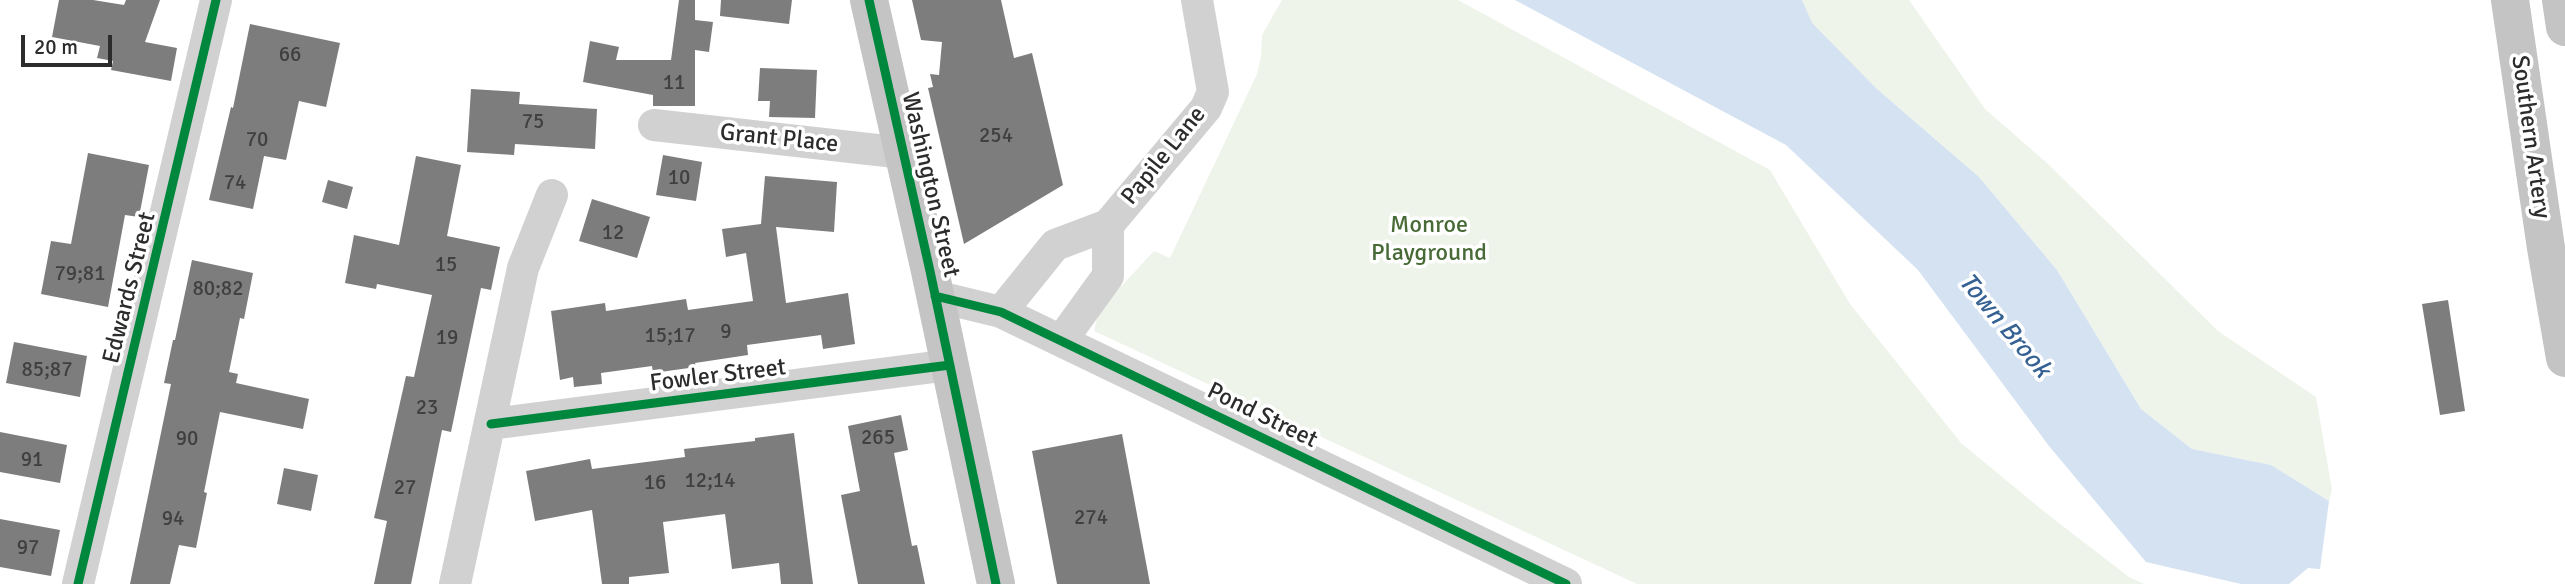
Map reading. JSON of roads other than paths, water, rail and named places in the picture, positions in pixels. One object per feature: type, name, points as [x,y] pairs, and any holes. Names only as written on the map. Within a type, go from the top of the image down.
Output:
[{"type":"main road","name":"Washington Street","points":[[869,0],[996,584]]},
{"type":"main road","name":"Southern Artery","points":[[2510,0],[2565,358]]},
{"type":"main road","points":[[2561,0],[2565,27]]},
{"type":"street","name":"Edwards Street","points":[[78,584],[216,0]]},
{"type":"street","name":"Papile Lane","points":[[1001,312],[1055,245],[1108,225],[1206,108],[1213,92],[1197,0]]},
{"type":"street","name":"Grant Place","points":[[654,125],[904,153]]},
{"type":"street","points":[[455,584],[523,268],[552,195]]},
{"type":"street","name":"Papile Lane","points":[[1061,341],[1108,276],[1108,225]]},
{"type":"street","name":"Pond Street","points":[[935,296],[1001,312],[1566,584]]},
{"type":"street","name":"Fowler Street","points":[[491,425],[950,365]]},
{"type":"water","name":"Town Brook","points":[[1515,0],[1802,0],[1812,23],[1877,89],[1979,177],[2057,270],[2141,409],[2192,449],[2271,465],[2329,501],[2320,569],[2308,568],[2289,584],[2241,584],[2146,562],[2049,446],[1918,270],[1786,145]]},
{"type":"park label","name":"Monroe Playground","points":[[1429,240]]}]
